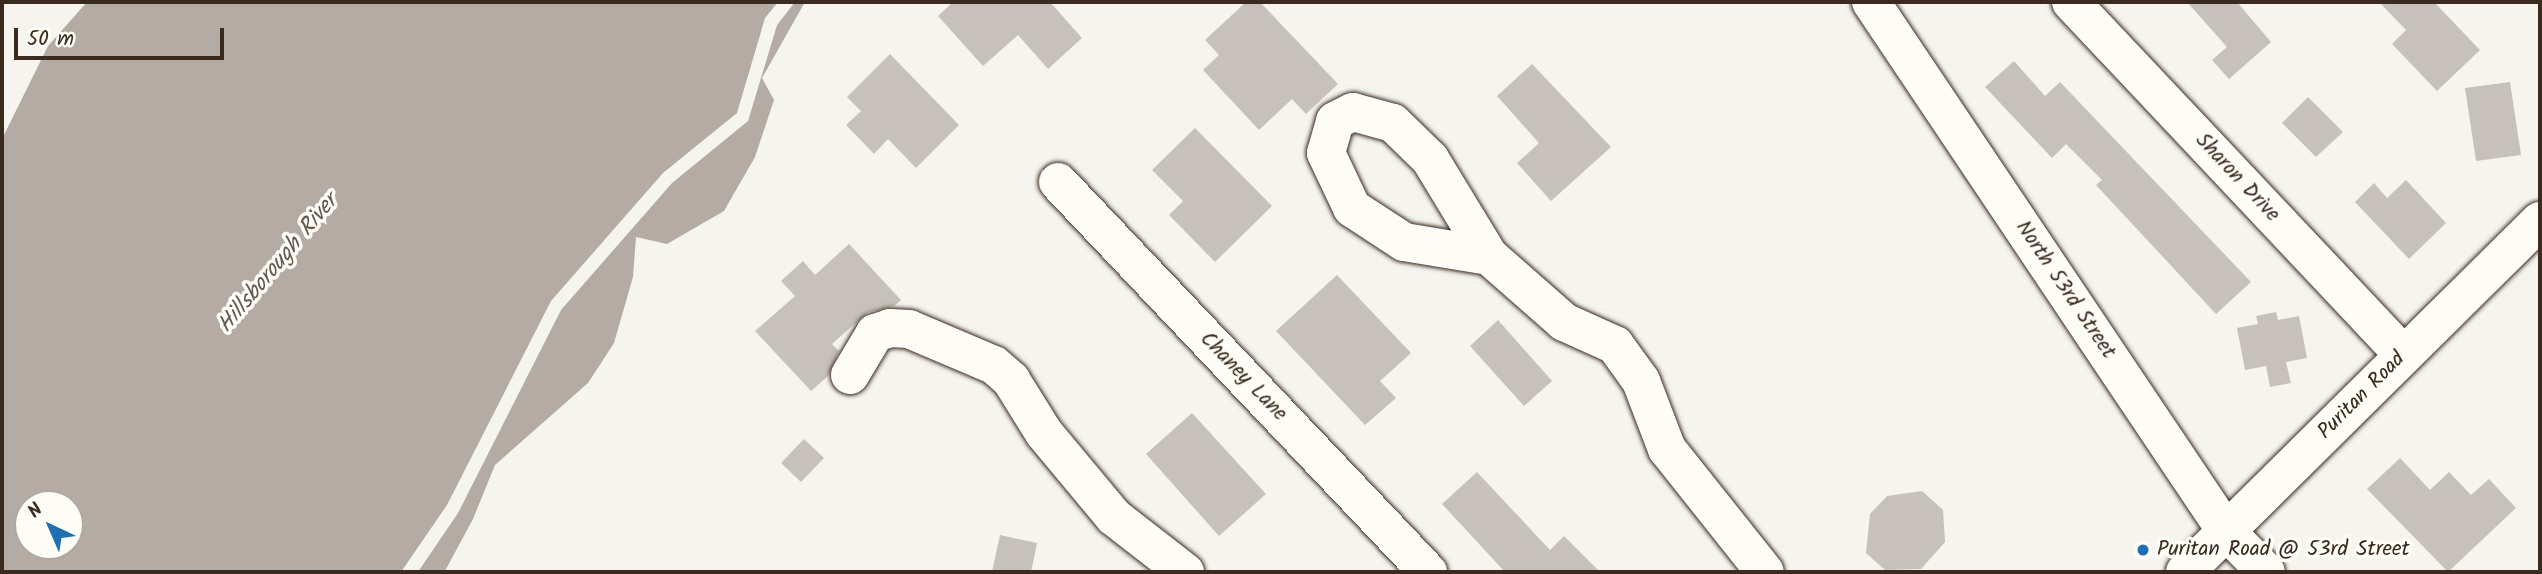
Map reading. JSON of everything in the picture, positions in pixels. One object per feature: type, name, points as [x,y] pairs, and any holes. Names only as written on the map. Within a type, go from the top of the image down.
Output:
[{"type":"street","name":"North 53rd Street","points":[[1871,2],[2226,531],[2266,572]]},
{"type":"street","name":"Sharon Drive","points":[[2071,2],[2403,354]]},
{"type":"street","name":"Chaney Lane","points":[[1058,182],[1428,572]]},
{"type":"street","name":"Puritan Road","points":[[2185,572],[2540,221]]},
{"type":"street","points":[[1489,256],[1564,322],[1615,345],[1641,382],[1667,449],[1765,572]]},
{"type":"street","points":[[850,375],[874,333],[890,328],[909,329],[994,365],[1012,380],[1044,433],[1114,517],[1185,572]]},
{"type":"water","name":"Hillsborough River","points":[[87,2],[778,2],[765,18],[737,113],[663,173],[551,301],[447,505],[401,572],[2,572],[2,139],[48,46]]},
{"type":"water","points":[[795,2],[805,2],[762,78],[774,100],[755,157],[724,211],[667,244],[636,237],[633,277],[614,343],[588,383],[495,465],[473,519],[445,571],[418,572],[458,513],[561,310],[672,183],[748,121],[777,25]]},
{"type":"building","points":[[953,2],[1050,2],[1082,38],[1048,69],[1018,35],[983,66],[938,16]]},
{"type":"building","points":[[1246,2],[1260,2],[1338,84],[1306,114],[1292,99],[1259,130],[1203,70],[1219,55],[1205,40]]},
{"type":"building","points":[[2187,2],[2237,2],[2271,42],[2229,79],[2212,60],[2227,47]]},
{"type":"building","points":[[2379,2],[2434,2],[2480,50],[2437,91],[2392,44],[2406,30]]},
{"type":"building","points":[[890,54],[959,125],[916,168],[888,139],[874,154],[846,125],[861,111],[847,97]]},
{"type":"building","points":[[2014,61],[2045,96],[2060,82],[2251,282],[2216,314],[2096,185],[2102,180],[2066,144],[2052,158],[1985,87]]},
{"type":"building","points":[[1532,64],[1611,147],[1551,201],[1517,163],[1539,143],[1497,96]]},
{"type":"building","points":[[2510,82],[2521,155],[2476,161],[2465,88]]},
{"type":"building","points":[[2308,97],[2343,132],[2316,157],[2282,123]]},
{"type":"building","points":[[1195,128],[1272,206],[1215,262],[1169,215],[1183,201],[1152,170]]},
{"type":"building","points":[[2406,180],[2446,223],[2409,259],[2355,202],[2374,183],[2387,198]]},
{"type":"building","points":[[849,244],[901,300],[894,306],[868,312],[832,344],[839,351],[828,376],[811,391],[755,331],[795,296],[781,281],[803,261],[815,275]]},
{"type":"building","points":[[1337,275],[1411,353],[1380,381],[1396,398],[1365,425],[1276,331]]},
{"type":"building","points":[[2276,312],[2278,320],[2299,316],[2307,358],[2286,362],[2291,383],[2270,387],[2266,366],[2245,370],[2237,328],[2258,324],[2256,316]]},
{"type":"building","points":[[1498,320],[1552,381],[1524,406],[1470,346]]},
{"type":"building","points":[[1192,413],[1266,494],[1219,536],[1146,454]]},
{"type":"building","points":[[804,439],[824,458],[801,482],[781,463]]},
{"type":"building","points":[[2400,458],[2430,490],[2449,472],[2471,495],[2489,479],[2516,508],[2448,572],[2367,489]]},
{"type":"building","points":[[1477,472],[1550,550],[1564,536],[1600,572],[1505,572],[1442,504]]},
{"type":"building","points":[[1922,491],[1943,510],[1945,542],[1921,569],[1885,570],[1866,553],[1870,514],[1887,496]]},
{"type":"building","points":[[1000,535],[1037,543],[1031,572],[992,572]]},
{"type":"place","name":"Puritan Road @ 53rd Street","points":[[2143,550]]}]
